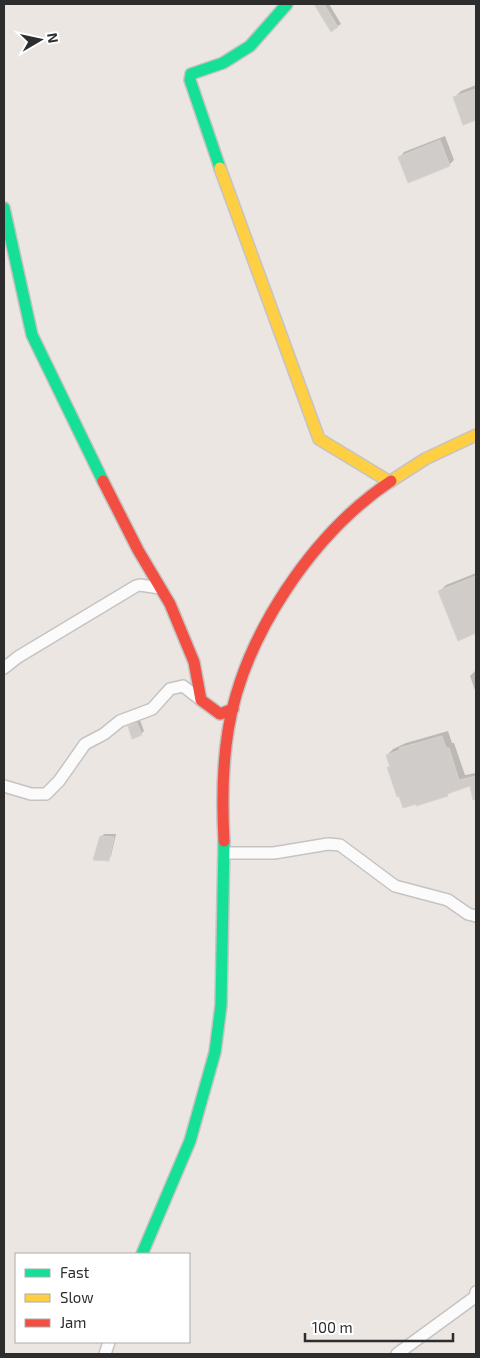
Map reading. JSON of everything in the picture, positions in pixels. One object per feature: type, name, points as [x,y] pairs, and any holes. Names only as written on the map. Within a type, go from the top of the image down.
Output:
[{"type":"street","points":[[286,4],[250,46],[224,63],[191,74],[190,80],[202,110],[230,200],[308,404],[319,439],[390,482]]},
{"type":"street","points":[[4,208],[32,335],[71,419],[138,550],[160,588],[191,653],[201,700]]},
{"type":"street","points":[[142,1253],[197,1123],[212,1070],[220,1021],[224,853],[222,786],[233,709],[263,632],[298,571],[340,522],[390,482],[431,455],[476,435]]},
{"type":"street","points":[[4,668],[18,657],[136,586],[160,588]]},
{"type":"street","points":[[4,786],[30,794],[46,794],[59,781],[85,744],[104,734],[120,721],[152,709],[172,687],[183,686],[220,714],[233,709]]},
{"type":"street","points":[[224,853],[274,853],[328,844],[340,845],[395,886],[448,900],[468,914],[476,916]]},
{"type":"street","points":[[398,1354],[447,1320],[475,1297],[476,1292]]},
{"type":"building","points":[[314,4],[324,4],[338,27],[331,32]]},
{"type":"building","points":[[476,89],[476,120],[463,125],[453,97]]},
{"type":"building","points":[[440,140],[450,166],[408,183],[398,157]]},
{"type":"building","points":[[476,576],[476,633],[458,641],[438,591]]},
{"type":"building","points":[[137,723],[142,735],[132,739],[128,726]]},
{"type":"building","points":[[442,736],[446,748],[449,748],[459,780],[476,776],[476,799],[473,800],[470,786],[447,794],[448,796],[403,808],[399,796],[397,797],[387,767],[390,767],[386,755],[400,750],[399,748]]},
{"type":"building","points":[[100,836],[114,837],[109,861],[93,860]]},
{"type":"traffic: fast","points":[[220,168],[190,80],[191,74],[223,63],[250,46],[287,4]]},
{"type":"traffic: fast","points":[[4,208],[32,335],[103,481]]},
{"type":"traffic: fast","points":[[142,1253],[190,1141],[215,1052],[221,1005],[224,841]]},
{"type":"traffic: slow","points":[[220,168],[319,439],[390,482]]},
{"type":"traffic: slow","points":[[391,481],[425,459],[476,435]]},
{"type":"traffic: jam","points":[[103,481],[138,550],[170,604],[194,662],[201,700],[220,714],[233,709]]},
{"type":"traffic: jam","points":[[224,841],[223,786],[228,731],[236,695],[265,625],[286,591],[334,529],[362,503],[391,481]]}]
